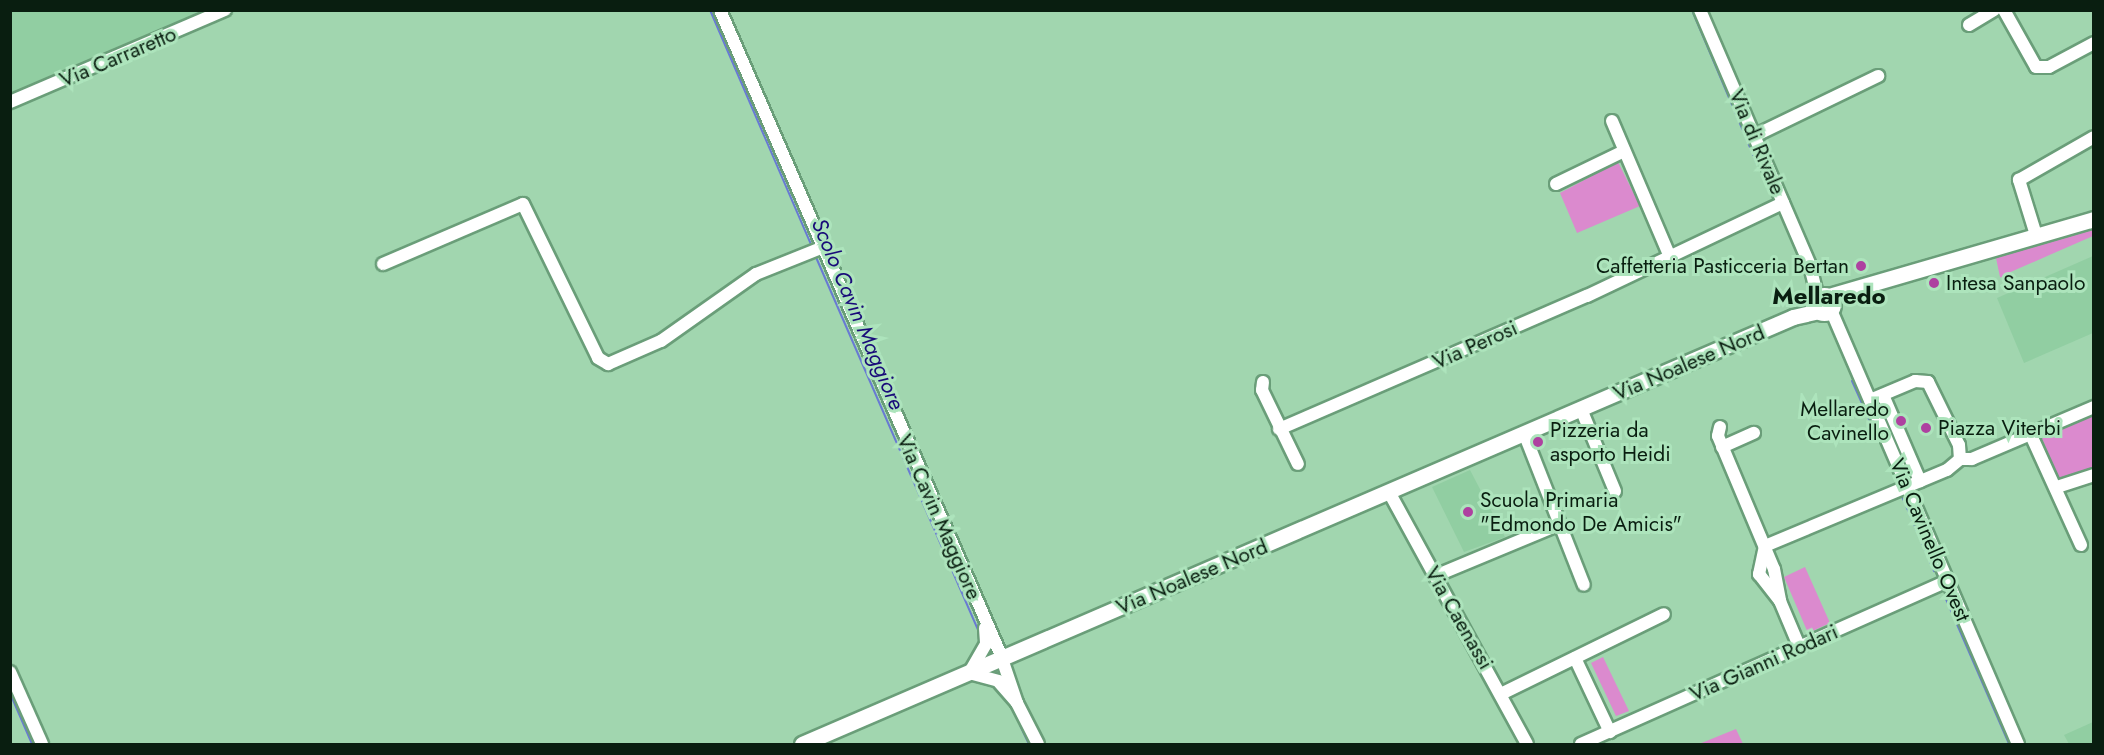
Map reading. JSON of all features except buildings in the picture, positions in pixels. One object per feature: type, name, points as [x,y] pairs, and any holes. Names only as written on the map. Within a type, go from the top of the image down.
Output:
[{"type":"main road","name":"Via Noalese Nord","points":[[802,744],[1824,304],[1856,291],[2094,219]]},
{"type":"street","name":"Via Carraretto","points":[[10,102],[225,10]]},
{"type":"street","name":"Via Cavin Maggiore","points":[[720,10],[816,250],[984,622],[1017,703],[1038,744]]},
{"type":"street","name":"Via di Rivale","points":[[1700,10],[1813,273],[1824,304]]},
{"type":"street","points":[[1969,25],[1994,10]]},
{"type":"street","points":[[2004,10],[2036,67],[2049,67],[2094,43]]},
{"type":"street","points":[[1754,136],[1878,76]]},
{"type":"street","points":[[1612,121],[1670,257]]},
{"type":"street","points":[[2036,235],[2019,180],[2094,137]]},
{"type":"street","points":[[1556,184],[1624,151]]},
{"type":"street","name":"Via Perosi","points":[[1279,429],[1670,257],[1783,203]]},
{"type":"street","points":[[383,264],[523,204],[598,358],[608,364],[661,341],[756,274],[816,250]]},
{"type":"street","name":"Via Cavinello Ovest","points":[[1824,304],[1870,400],[2018,744]]},
{"type":"street","points":[[1870,400],[1915,381],[1932,385],[1960,459]]},
{"type":"street","points":[[1263,382],[1279,429],[1298,464]]},
{"type":"street","points":[[1883,395],[1920,481]]},
{"type":"street","points":[[1765,546],[1920,481],[1960,459],[1972,459],[2094,406]]},
{"type":"street","points":[[1581,410],[1615,491]]},
{"type":"street","points":[[1720,427],[1722,447],[1765,546],[1780,601],[1800,646]]},
{"type":"street","points":[[1524,433],[1584,585]]},
{"type":"street","points":[[1722,447],[1754,433]]},
{"type":"street","points":[[2030,433],[2057,487],[2080,545]]},
{"type":"street","points":[[2057,487],[2094,475]]},
{"type":"street","name":"Via Caenassi","points":[[1389,492],[1503,693],[1527,744]]},
{"type":"street","points":[[1436,576],[1560,524]]},
{"type":"street","name":"Via Gianni Rodari","points":[[1581,744],[1947,582]]},
{"type":"street","points":[[1503,693],[1664,614]]},
{"type":"street","name":"Via Cavin Maggiore","points":[[984,622],[986,644],[999,660],[998,681],[1017,703]]},
{"type":"street","points":[[986,644],[969,673],[998,681]]},
{"type":"street","points":[[1575,658],[1610,732]]},
{"type":"street","points":[[10,672],[42,744]]},
{"type":"shaded area","points":[[11,11],[208,11],[11,96]]},
{"type":"shaded area","points":[[1618,162],[1640,206],[1577,233],[1560,193]]},
{"type":"shaded area","points":[[2093,230],[2093,236],[2006,274],[2008,279],[2000,277],[1996,258]]},
{"type":"shaded area","points":[[2093,256],[2093,333],[2024,363],[1997,298]]},
{"type":"shaded area","points":[[2093,412],[2093,469],[2059,480],[2041,436]]},
{"type":"shaded area","name":"Scuola Primaria \"Edmondo De Amicis\"","points":[[1470,470],[1505,537],[1464,552],[1432,487]]},
{"type":"shaded area","points":[[1805,567],[1830,623],[1808,633],[1784,577]]},
{"type":"shaded area","points":[[1603,657],[1629,711],[1616,716],[1591,663]]},
{"type":"shaded area","points":[[2093,722],[2093,744],[2069,744],[2064,735]]},
{"type":"shaded area","points":[[1736,729],[1743,744],[1699,744]]},
{"type":"waterway","name":"Scolo Cavin Maggiore","points":[[710,10],[812,247]]},
{"type":"waterway","points":[[1692,10],[1757,164]]},
{"type":"waterway","name":"Scolo Cavin Maggiore","points":[[815,255],[978,629]]},
{"type":"waterway","points":[[1852,381],[1877,437]]},
{"type":"waterway","points":[[1901,494],[1934,571]]},
{"type":"waterway","points":[[1946,599],[2009,744]]},
{"type":"waterway","points":[[10,693],[32,744]]},
{"type":"waterway","name":"Scolo Cavin Maggiore","points":[[1020,725],[1029,744]]},
{"type":"place","name":"Caffetteria Pasticceria Bertan","points":[[1861,266]]},
{"type":"place","name":"Intesa Sanpaolo","points":[[1934,283]]},
{"type":"place","name":"Mellaredo Cavinello","points":[[1901,421]]},
{"type":"place","name":"Piazza Viterbi","points":[[1926,428]]},
{"type":"place","name":"Pizzeria da asporto Heidi","points":[[1538,442]]},
{"type":"place","name":"Scuola Primaria \"Edmondo De Amicis\"","points":[[1468,512]]},
{"type":"district","name":"Mellaredo","points":[[1829,296]]}]
